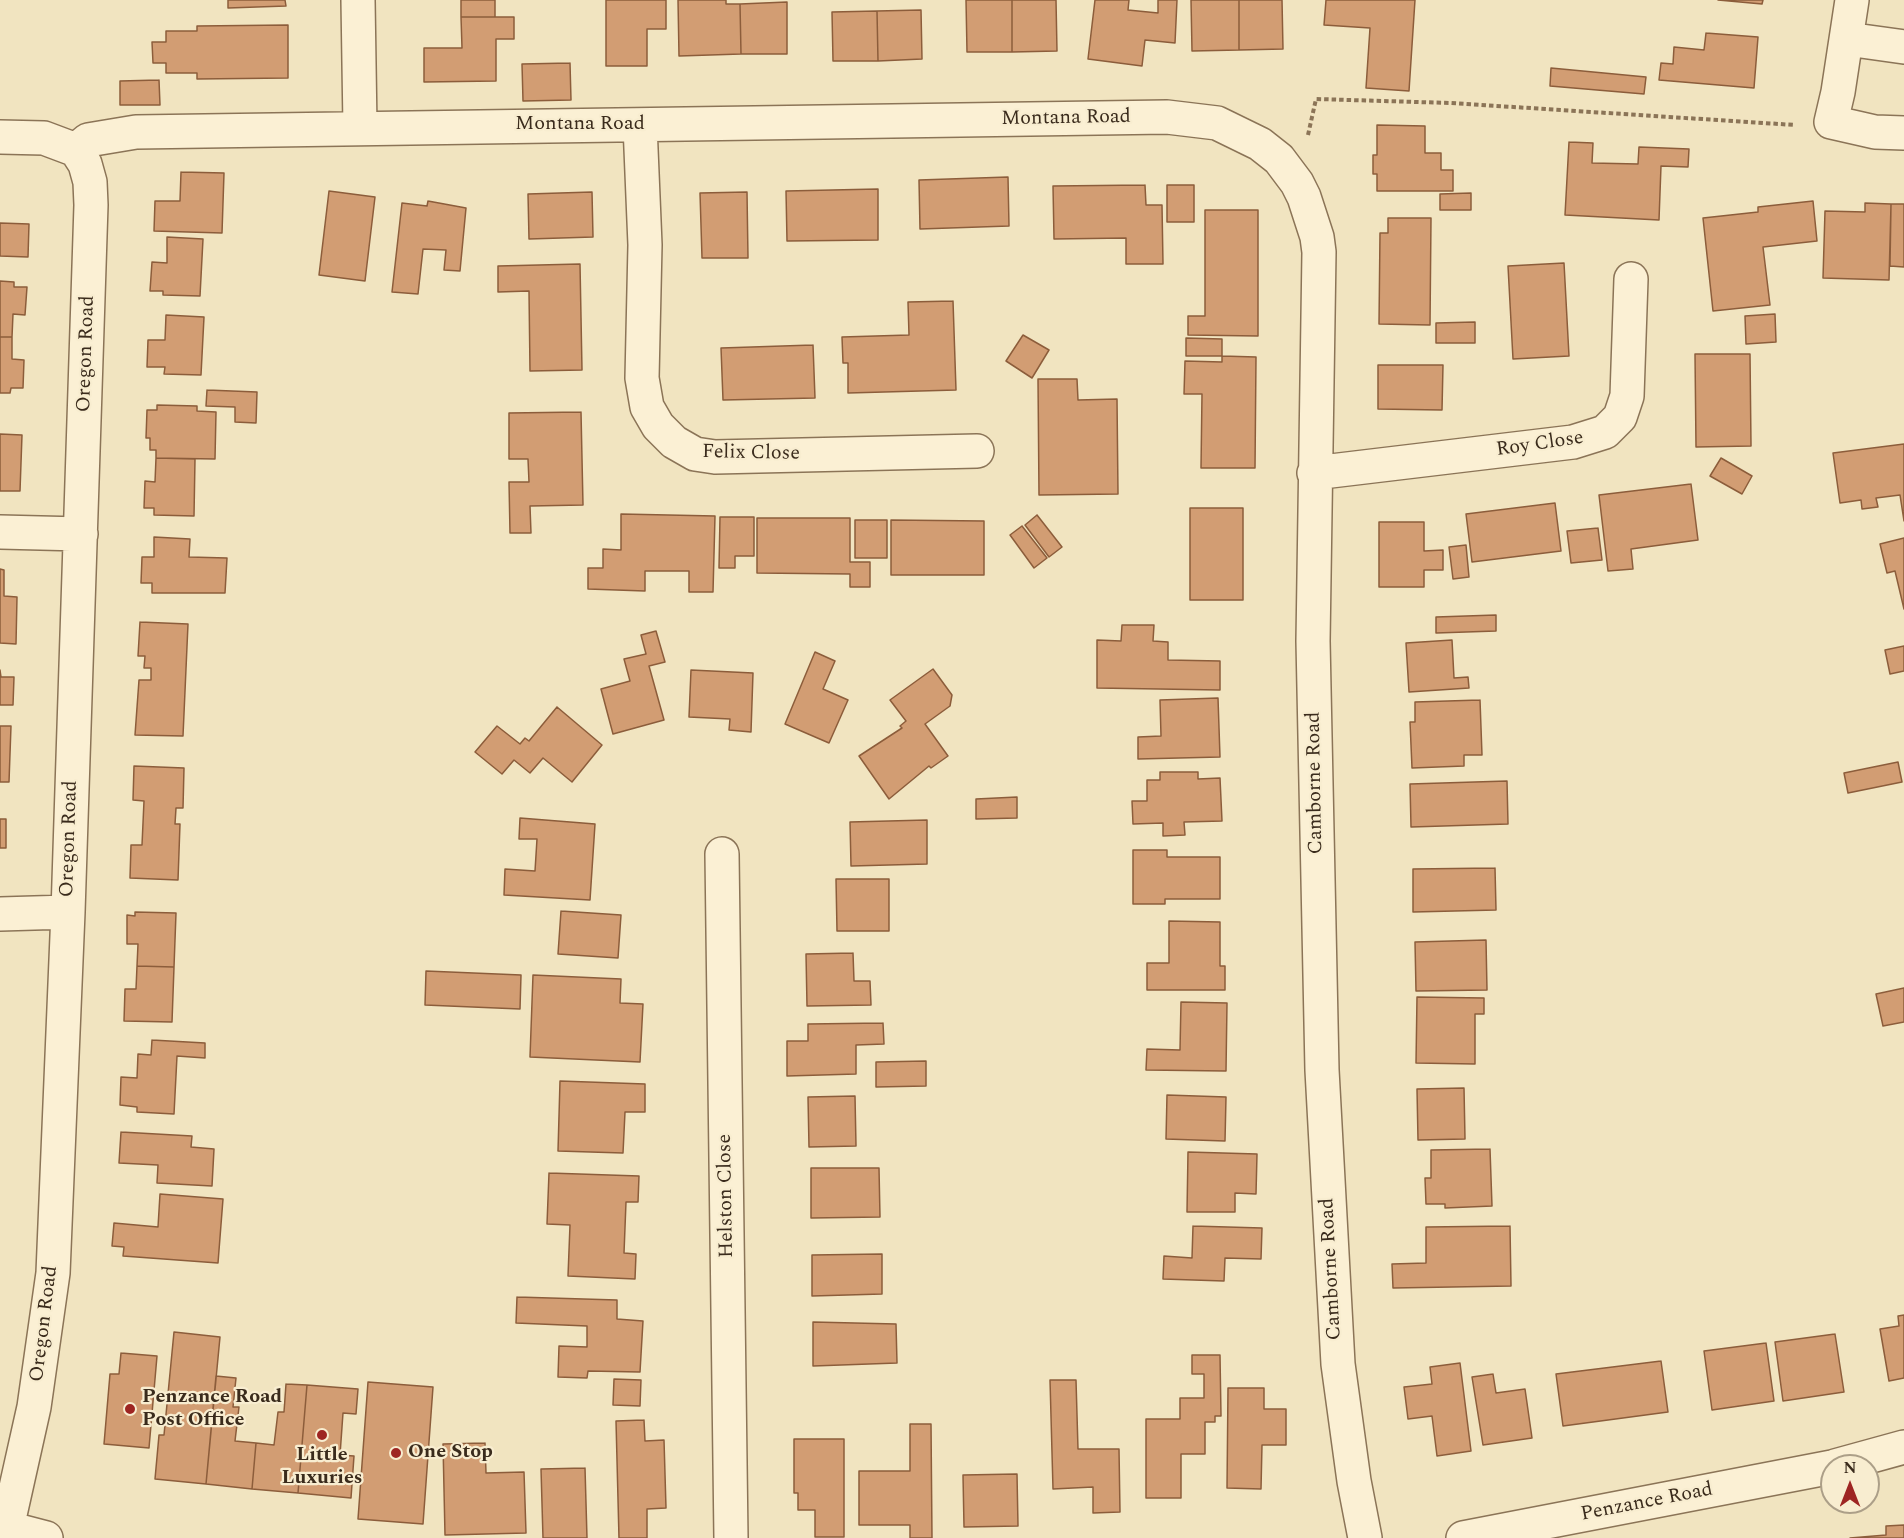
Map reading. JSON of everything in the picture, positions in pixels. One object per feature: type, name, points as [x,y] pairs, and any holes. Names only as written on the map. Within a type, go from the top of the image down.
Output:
[{"type":"street","points":[[358,0],[360,127]]},
{"type":"street","points":[[1852,0],[1831,122],[1875,132],[1904,133]]},
{"type":"street","points":[[1847,39],[1904,47]]},
{"type":"street","name":"Montana Road","points":[[76,150],[88,140],[136,132],[1167,117]]},
{"type":"street","name":"Camborne Road","points":[[1167,117],[1200,119],[1241,134],[1269,151],[1297,183],[1311,216],[1319,252],[1314,473],[1316,844],[1328,1195],[1338,1364],[1354,1481],[1365,1538]]},
{"type":"street","name":"Felix Close","points":[[640,125],[645,244],[642,378],[647,407],[658,426],[675,442],[695,454],[715,457],[977,451]]},
{"type":"street","points":[[0,137],[44,138],[76,150]]},
{"type":"street","name":"Oregon Road","points":[[3,1527],[34,1407],[52,1273],[68,912],[91,205],[88,173],[76,150]]},
{"type":"street","name":"Roy Close","points":[[1314,473],[1573,442],[1605,432],[1620,417],[1628,396],[1631,279]]},
{"type":"street","points":[[0,532],[81,534]]},
{"type":"street","name":"Helston Close","points":[[722,854],[731,1538]]},
{"type":"street","points":[[0,914],[68,912]]},
{"type":"street","name":"Penzance Road","points":[[1878,1454],[1904,1447]]},
{"type":"street","name":"Penzance Road","points":[[1462,1538],[1820,1469]]},
{"type":"street","points":[[3,1527],[46,1538]]},
{"type":"path","points":[[1297,183],[1316,99],[1463,104],[1801,125],[1831,122]]},
{"type":"building","points":[[228,0],[285,0],[286,6],[228,8]]},
{"type":"building","points":[[461,0],[495,0],[495,17],[461,17]]},
{"type":"building","points":[[606,0],[666,0],[666,29],[647,29],[647,66],[606,66]]},
{"type":"building","points":[[678,0],[726,0],[726,4],[740,4],[741,54],[679,56]]},
{"type":"building","points":[[966,0],[1012,0],[1012,52],[967,52]]},
{"type":"building","points":[[1012,0],[1056,0],[1057,51],[1012,52]]},
{"type":"building","points":[[1095,0],[1129,0],[1128,10],[1158,13],[1158,0],[1177,0],[1175,43],[1145,40],[1142,66],[1088,59]]},
{"type":"building","points":[[1191,0],[1239,0],[1239,50],[1192,51]]},
{"type":"building","points":[[1239,0],[1282,0],[1283,49],[1239,50]]},
{"type":"building","points":[[1326,0],[1415,0],[1409,91],[1366,88],[1370,28],[1324,25]]},
{"type":"building","points":[[1718,0],[1763,0],[1762,4]]},
{"type":"building","points":[[787,2],[787,54],[741,54],[740,4]]},
{"type":"building","points":[[921,10],[922,59],[878,61],[877,11]]},
{"type":"building","points":[[877,11],[878,61],[833,61],[832,12]]},
{"type":"building","points":[[461,17],[514,17],[514,39],[496,39],[496,81],[424,82],[424,48],[462,48]]},
{"type":"building","points":[[288,25],[288,78],[197,79],[197,73],[166,73],[166,63],[153,63],[152,42],[166,42],[166,31],[197,31],[197,26]]},
{"type":"building","points":[[1706,33],[1758,37],[1754,88],[1659,80],[1661,63],[1673,64],[1674,47],[1704,50]]},
{"type":"building","points":[[570,63],[571,100],[523,101],[522,64]]},
{"type":"building","points":[[1551,68],[1646,77],[1644,94],[1550,86]]},
{"type":"building","points":[[159,80],[160,105],[120,105],[120,81]]},
{"type":"building","points":[[1377,125],[1425,126],[1425,153],[1441,153],[1441,170],[1453,170],[1453,191],[1377,191],[1377,174],[1373,174],[1373,155],[1377,155]]},
{"type":"building","points":[[1569,142],[1593,143],[1592,163],[1638,164],[1639,147],[1689,149],[1688,167],[1661,166],[1659,220],[1565,215]]},
{"type":"building","points":[[181,172],[224,173],[222,233],[154,231],[155,201],[180,201]]},
{"type":"building","points":[[1008,177],[1009,226],[920,229],[919,180]]},
{"type":"building","points":[[1145,185],[1146,205],[1162,205],[1163,264],[1126,264],[1126,238],[1054,239],[1053,186]]},
{"type":"building","points":[[1167,185],[1194,185],[1194,222],[1167,222]]},
{"type":"building","points":[[878,189],[878,240],[787,241],[786,191]]},
{"type":"building","points":[[329,191],[375,197],[365,281],[319,275]]},
{"type":"building","points":[[592,192],[593,237],[529,239],[528,194]]},
{"type":"building","points":[[747,192],[748,258],[702,258],[700,193]]},
{"type":"building","points":[[1471,193],[1471,210],[1440,210],[1440,194]]},
{"type":"building","points":[[428,201],[466,208],[460,271],[444,270],[446,250],[423,249],[418,294],[392,292],[402,203],[427,206]]},
{"type":"building","points":[[1813,201],[1817,241],[1763,247],[1770,305],[1713,311],[1703,218],[1758,212],[1758,207]]},
{"type":"building","points":[[1865,203],[1891,204],[1889,280],[1823,278],[1825,211],[1865,212]]},
{"type":"building","points":[[1891,204],[1904,204],[1904,267],[1890,266]]},
{"type":"building","points":[[1205,210],[1258,210],[1258,336],[1188,335],[1188,316],[1205,316]]},
{"type":"building","points":[[1388,218],[1431,218],[1430,325],[1379,324],[1380,233],[1388,233]]},
{"type":"building","points":[[0,223],[29,224],[28,257],[0,256]]},
{"type":"building","points":[[167,237],[203,239],[200,296],[163,295],[163,291],[150,291],[152,262],[167,263]]},
{"type":"building","points":[[1564,263],[1569,356],[1513,359],[1508,266]]},
{"type":"building","points":[[580,264],[582,370],[530,371],[529,291],[498,292],[498,266]]},
{"type":"building","points":[[0,281],[14,282],[14,287],[27,287],[25,315],[13,314],[12,337],[0,337]]},
{"type":"building","points":[[953,301],[956,390],[848,393],[848,363],[843,363],[842,337],[909,335],[908,302]]},
{"type":"building","points":[[1775,314],[1776,342],[1746,344],[1745,316]]},
{"type":"building","points":[[166,315],[204,317],[201,375],[164,374],[165,367],[147,367],[148,340],[165,340]]},
{"type":"building","points":[[1475,322],[1475,343],[1436,343],[1436,323]]},
{"type":"building","points":[[1023,335],[1049,350],[1032,378],[1006,361]]},
{"type":"building","points":[[0,337],[12,337],[12,359],[24,360],[23,388],[11,388],[10,393],[0,393]]},
{"type":"building","points":[[1186,338],[1222,339],[1222,356],[1186,356]]},
{"type":"building","points":[[813,345],[815,398],[723,400],[721,348]]},
{"type":"building","points":[[1695,354],[1750,354],[1751,446],[1696,447]]},
{"type":"building","points":[[1222,356],[1256,357],[1255,468],[1201,468],[1202,394],[1184,394],[1185,361],[1222,362]]},
{"type":"building","points":[[1378,365],[1443,365],[1442,410],[1378,409]]},
{"type":"building","points":[[1038,379],[1077,379],[1078,400],[1117,399],[1118,494],[1039,495]]},
{"type":"building","points":[[207,390],[257,392],[256,423],[235,422],[235,407],[206,406]]},
{"type":"building","points":[[157,405],[197,406],[197,411],[216,412],[215,459],[156,458],[156,450],[150,450],[150,438],[146,438],[147,410],[157,410]]},
{"type":"building","points":[[581,412],[583,505],[530,506],[531,533],[510,533],[509,482],[529,482],[528,459],[509,459],[509,413]]},
{"type":"building","points":[[0,434],[22,435],[20,491],[0,491]]},
{"type":"building","points":[[1904,444],[1904,521],[1900,495],[1876,498],[1878,507],[1862,509],[1861,500],[1840,503],[1833,453]]},
{"type":"building","points":[[156,458],[195,459],[194,516],[154,515],[154,508],[144,508],[145,481],[155,482]]},
{"type":"building","points":[[1721,458],[1752,476],[1742,494],[1710,476]]},
{"type":"building","points":[[1691,484],[1698,540],[1631,549],[1633,569],[1608,571],[1599,495]]},
{"type":"building","points":[[1555,503],[1561,551],[1472,562],[1466,514]]},
{"type":"building","points":[[1190,508],[1243,508],[1243,600],[1190,600]]},
{"type":"building","points":[[621,514],[715,516],[713,592],[689,592],[689,571],[645,571],[645,591],[588,589],[588,568],[603,568],[603,549],[621,550]]},
{"type":"building","points":[[1037,515],[1062,547],[1049,557],[1025,525]]},
{"type":"building","points":[[720,517],[754,517],[754,556],[735,556],[735,568],[719,568]]},
{"type":"building","points":[[757,518],[850,518],[850,562],[870,562],[870,587],[850,587],[850,574],[757,573]]},
{"type":"building","points":[[855,520],[887,520],[887,558],[855,558]]},
{"type":"building","points":[[891,520],[984,521],[984,575],[891,575]]},
{"type":"building","points":[[1379,522],[1424,522],[1424,551],[1443,550],[1443,570],[1424,570],[1424,587],[1379,587]]},
{"type":"building","points":[[1022,526],[1047,558],[1034,568],[1010,535]]},
{"type":"building","points":[[1598,528],[1602,560],[1571,563],[1567,531]]},
{"type":"building","points":[[154,537],[190,539],[189,557],[227,558],[225,593],[152,593],[152,583],[141,583],[142,557],[154,557]]},
{"type":"building","points":[[1904,538],[1904,609],[1895,571],[1887,573],[1880,544]]},
{"type":"building","points":[[1466,545],[1469,577],[1453,579],[1449,547]]},
{"type":"building","points":[[0,569],[4,570],[4,596],[17,597],[16,644],[0,643]]},
{"type":"building","points":[[1496,615],[1496,631],[1436,633],[1436,617]]},
{"type":"building","points":[[140,622],[188,624],[183,736],[135,735],[139,680],[151,680],[151,668],[144,668],[145,656],[138,656]]},
{"type":"building","points":[[1122,625],[1154,625],[1153,641],[1168,642],[1168,660],[1220,661],[1220,690],[1097,688],[1097,640],[1121,641]]},
{"type":"building","points":[[656,631],[665,662],[649,666],[664,720],[613,734],[601,689],[630,681],[624,659],[646,654],[641,635]]},
{"type":"building","points":[[1452,640],[1454,678],[1468,677],[1469,688],[1409,692],[1406,643]]},
{"type":"building","points":[[1904,646],[1904,671],[1890,674],[1885,650]]},
{"type":"building","points":[[815,652],[835,661],[823,689],[848,700],[829,743],[785,724]]},
{"type":"building","points":[[933,669],[952,695],[950,706],[925,724],[948,756],[931,768],[929,766],[889,799],[859,756],[902,728],[900,726],[906,721],[890,700]]},
{"type":"building","points":[[0,670],[1,677],[14,677],[13,705],[0,705]]},
{"type":"building","points":[[691,670],[753,673],[751,732],[729,730],[730,719],[689,717]]},
{"type":"building","points":[[1218,698],[1220,757],[1138,759],[1138,737],[1161,736],[1160,700]]},
{"type":"building","points":[[1480,700],[1482,755],[1464,755],[1464,766],[1412,768],[1410,722],[1415,722],[1415,702]]},
{"type":"building","points":[[557,707],[602,745],[572,782],[543,758],[530,773],[514,760],[502,774],[475,752],[497,726],[520,744],[525,738],[529,741]]},
{"type":"building","points":[[0,726],[11,726],[9,782],[0,782]]},
{"type":"building","points":[[1898,762],[1902,782],[1848,793],[1844,773]]},
{"type":"building","points":[[134,766],[184,768],[183,808],[176,808],[175,824],[180,824],[178,880],[130,878],[131,845],[142,845],[144,801],[133,800]]},
{"type":"building","points":[[1160,772],[1198,772],[1198,779],[1220,778],[1222,821],[1184,822],[1185,835],[1163,836],[1163,823],[1133,824],[1132,801],[1147,801],[1147,780],[1160,780]]},
{"type":"building","points":[[1507,781],[1508,824],[1411,827],[1410,784]]},
{"type":"building","points":[[1017,797],[1017,818],[976,819],[976,799]]},
{"type":"building","points":[[520,818],[595,824],[590,900],[504,895],[505,869],[535,871],[537,839],[519,839]]},
{"type":"building","points":[[0,819],[6,819],[6,848],[0,848]]},
{"type":"building","points":[[927,820],[927,864],[851,866],[850,822]]},
{"type":"building","points":[[1133,850],[1167,850],[1167,857],[1220,857],[1220,899],[1165,899],[1165,904],[1133,904]]},
{"type":"building","points":[[1495,868],[1496,910],[1413,912],[1413,869]]},
{"type":"building","points":[[836,879],[889,879],[889,931],[837,931]]},
{"type":"building","points":[[561,911],[621,915],[618,958],[558,954]]},
{"type":"building","points":[[135,912],[176,913],[174,967],[137,966],[138,944],[127,944],[127,915],[135,916]]},
{"type":"building","points":[[1169,921],[1220,922],[1220,966],[1225,966],[1225,990],[1147,990],[1147,963],[1169,963]]},
{"type":"building","points":[[1486,940],[1487,990],[1416,991],[1415,942]]},
{"type":"building","points":[[853,953],[854,981],[870,981],[871,1005],[807,1006],[806,954]]},
{"type":"building","points":[[137,966],[174,967],[172,1022],[124,1021],[125,989],[136,989]]},
{"type":"building","points":[[426,971],[521,975],[520,1009],[425,1005]]},
{"type":"building","points":[[533,975],[621,979],[620,1003],[643,1004],[640,1062],[530,1057]]},
{"type":"building","points":[[1904,988],[1904,1022],[1883,1026],[1876,994]]},
{"type":"building","points":[[1417,997],[1484,998],[1484,1014],[1475,1014],[1475,1064],[1416,1063]]},
{"type":"building","points":[[1181,1002],[1227,1003],[1226,1071],[1146,1070],[1147,1049],[1180,1050]]},
{"type":"building","points":[[883,1023],[884,1044],[856,1045],[856,1074],[787,1076],[787,1041],[808,1041],[808,1024]]},
{"type":"building","points":[[152,1040],[205,1043],[205,1058],[177,1056],[174,1114],[137,1112],[137,1107],[120,1105],[121,1077],[137,1078],[138,1054],[151,1055]]},
{"type":"building","points":[[926,1061],[926,1086],[876,1087],[876,1062]]},
{"type":"building","points":[[560,1081],[645,1084],[645,1112],[625,1112],[623,1153],[558,1151]]},
{"type":"building","points":[[1464,1088],[1465,1139],[1418,1140],[1417,1089]]},
{"type":"building","points":[[1167,1095],[1226,1097],[1225,1141],[1166,1139]]},
{"type":"building","points":[[855,1096],[856,1146],[809,1147],[808,1097]]},
{"type":"building","points":[[121,1132],[192,1136],[191,1147],[214,1149],[212,1186],[157,1183],[158,1165],[119,1163]]},
{"type":"building","points":[[1490,1149],[1492,1206],[1445,1208],[1445,1204],[1426,1204],[1425,1178],[1431,1178],[1431,1150]]},
{"type":"building","points":[[1188,1152],[1257,1154],[1256,1194],[1235,1193],[1235,1212],[1187,1212]]},
{"type":"building","points":[[811,1168],[879,1168],[880,1217],[811,1218]]},
{"type":"building","points":[[549,1173],[639,1176],[638,1202],[626,1202],[624,1253],[636,1254],[635,1279],[568,1276],[570,1225],[547,1224]]},
{"type":"building","points":[[160,1194],[223,1199],[218,1263],[123,1256],[124,1247],[112,1246],[114,1223],[158,1227]]},
{"type":"building","points":[[1193,1226],[1262,1228],[1261,1259],[1225,1258],[1224,1281],[1163,1279],[1164,1256],[1192,1258]]},
{"type":"building","points":[[1510,1226],[1511,1286],[1393,1288],[1392,1264],[1426,1263],[1426,1227]]},
{"type":"building","points":[[882,1254],[882,1294],[812,1296],[812,1255]]},
{"type":"building","points":[[517,1297],[617,1300],[617,1319],[643,1321],[640,1372],[588,1371],[587,1378],[558,1377],[559,1346],[587,1347],[587,1326],[516,1323]]},
{"type":"building","points":[[1904,1315],[1904,1378],[1889,1381],[1880,1329],[1899,1326],[1898,1316]]},
{"type":"building","points":[[813,1322],[896,1324],[897,1363],[813,1366]]},
{"type":"building","points":[[174,1332],[220,1337],[206,1484],[155,1479],[159,1435],[164,1435]]},
{"type":"building","points":[[1835,1334],[1844,1392],[1783,1401],[1775,1342]]},
{"type":"building","points":[[1766,1343],[1774,1401],[1712,1410],[1704,1351]]},
{"type":"building","name":"Penzance Road Post Office","points":[[121,1353],[157,1356],[149,1448],[104,1444],[110,1374],[119,1374]]},
{"type":"building","points":[[1192,1355],[1220,1355],[1221,1416],[1215,1416],[1215,1422],[1205,1422],[1205,1454],[1181,1454],[1181,1498],[1146,1498],[1146,1419],[1180,1419],[1180,1398],[1204,1398],[1204,1374],[1192,1374]]},
{"type":"building","points":[[1661,1361],[1668,1412],[1563,1426],[1556,1374]]},
{"type":"building","points":[[1460,1363],[1471,1451],[1437,1456],[1432,1416],[1408,1419],[1404,1387],[1432,1384],[1430,1367]]},
{"type":"building","points":[[1493,1374],[1496,1393],[1525,1389],[1532,1438],[1483,1445],[1472,1377]]},
{"type":"building","points":[[216,1376],[236,1378],[233,1407],[239,1407],[235,1441],[256,1443],[252,1489],[206,1484]]},
{"type":"building","points":[[614,1379],[641,1380],[640,1406],[613,1405]]},
{"type":"building","points":[[1050,1380],[1076,1380],[1078,1449],[1119,1449],[1120,1512],[1093,1513],[1093,1487],[1053,1489]]},
{"type":"building","name":"One Stop","points":[[368,1382],[433,1387],[423,1524],[358,1519]]},
{"type":"building","points":[[286,1384],[307,1385],[298,1493],[252,1489],[256,1443],[274,1445],[278,1412],[284,1412]]},
{"type":"building","name":"Little Luxuries","points":[[307,1385],[358,1389],[356,1414],[343,1413],[340,1455],[354,1456],[351,1498],[298,1493]]},
{"type":"building","points":[[1228,1388],[1264,1388],[1264,1409],[1286,1409],[1286,1445],[1262,1445],[1261,1489],[1227,1488]]},
{"type":"building","points":[[644,1420],[645,1441],[664,1440],[666,1508],[647,1509],[647,1538],[619,1538],[616,1421]]},
{"type":"building","points":[[910,1424],[931,1424],[932,1538],[910,1538],[910,1525],[859,1525],[859,1471],[910,1471]]},
{"type":"building","points":[[794,1439],[844,1439],[844,1537],[815,1537],[815,1510],[798,1510],[798,1493],[794,1493]]},
{"type":"building","points":[[485,1443],[486,1473],[524,1472],[526,1533],[445,1535],[443,1444]]},
{"type":"building","points":[[585,1468],[587,1538],[543,1538],[541,1469]]},
{"type":"building","points":[[1017,1474],[1018,1526],[964,1527],[963,1475]]},
{"type":"building","points":[[1904,1525],[1904,1538],[1850,1538],[1886,1535],[1886,1526]]},
{"type":"place","name":"Penzance Road Post Office","points":[[130,1409]]},
{"type":"place","name":"Little Luxuries","points":[[322,1435]]},
{"type":"place","name":"One Stop","points":[[396,1453]]}]
